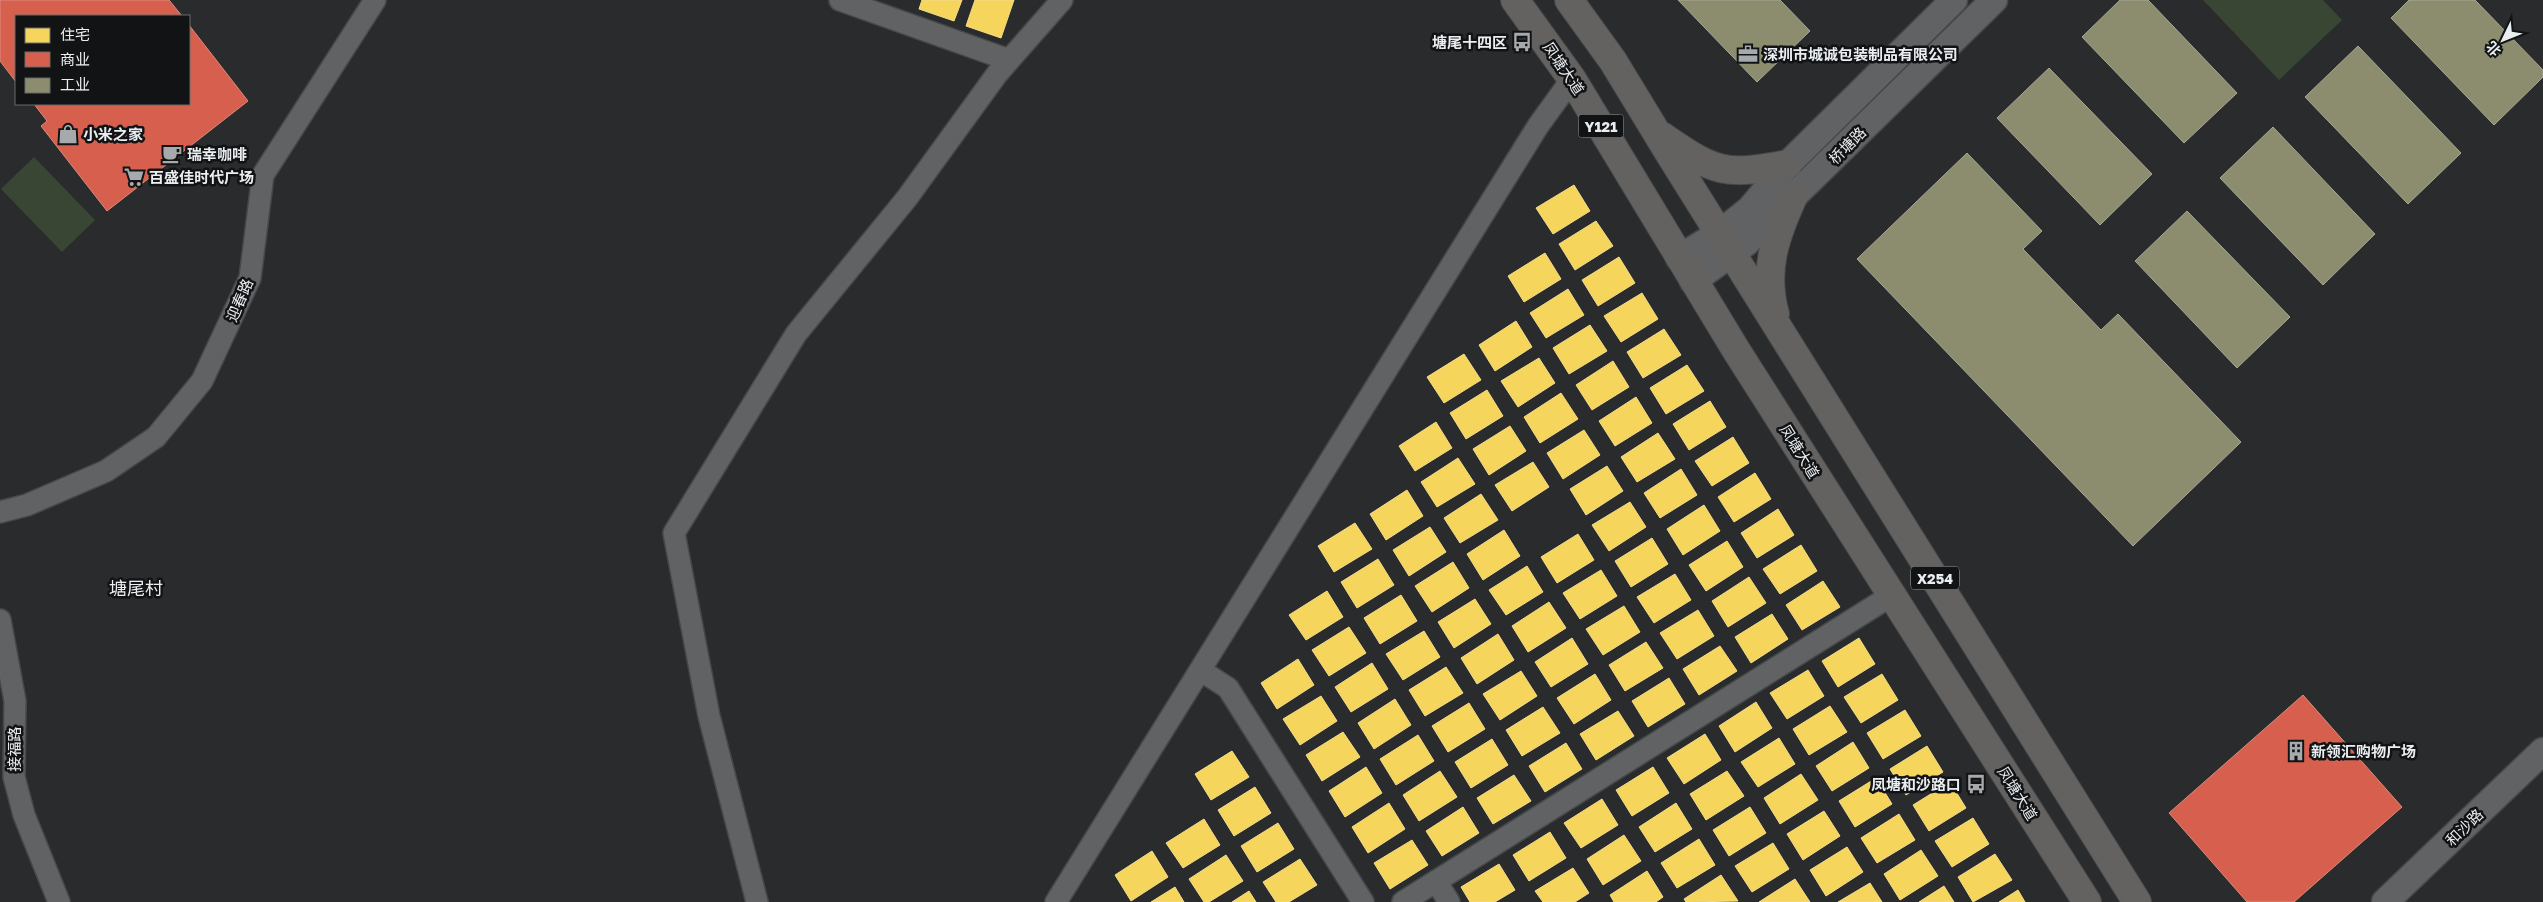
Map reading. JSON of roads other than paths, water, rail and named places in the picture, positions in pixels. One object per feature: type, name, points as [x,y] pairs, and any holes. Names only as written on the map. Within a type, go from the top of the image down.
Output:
[{"type":"main road","name":"凤塘大道","points":[[1515,0],[1572,78],[1686,270],[2087,902]]},
{"type":"main road","name":"Y121","points":[[1570,0],[1613,61],[1727,244]]},
{"type":"main road","points":[[1656,131],[1688,154],[1707,164],[1729,171],[1745,172],[1788,164]]},
{"type":"main road","points":[[1779,330],[1769,292],[1770,265],[1775,242],[1793,197]]},
{"type":"main road","name":"X254","points":[[1727,244],[2137,902]]},
{"type":"street","name":"迎春路","points":[[0,512],[27,505],[106,471],[156,437],[202,381],[250,278],[263,175],[375,0]]},
{"type":"street","points":[[757,902],[709,716],[674,532],[796,334],[907,198],[1009,60],[1062,0]]},
{"type":"street","name":"桥塘路","points":[[1727,244],[1750,208],[1788,164],[1954,0]]},
{"type":"street","name":"桥塘路","points":[[1686,270],[1727,244],[1793,197],[1994,0]]},
{"type":"street","points":[[846,1],[1009,60]]},
{"type":"street","points":[[1056,902],[1538,126],[1572,78]]},
{"type":"street","points":[[1403,902],[1892,595]]},
{"type":"street","name":"接福路","points":[[0,620],[15,701],[14,777],[24,815],[59,902]]},
{"type":"street","points":[[1200,670],[1228,688],[1363,902]]},
{"type":"street","name":"和沙路","points":[[2385,902],[2541,756]]},
{"type":"street","points":[[1436,881],[1449,902]]},
{"type":"place","name":"塘尾十四区","points":[[1522,42]]},
{"type":"place","name":"深圳市城诚包装制品有限公司","points":[[1748,54]]},
{"type":"place","name":"小米之家","points":[[68,134]]},
{"type":"place","name":"瑞幸咖啡","points":[[172,154]]},
{"type":"place","name":"百盛佳时代广场","points":[[134,177]]},
{"type":"place","name":"新领汇购物广场","points":[[2296,751]]},
{"type":"place","name":"凤塘和沙路口","points":[[1976,784]]},
{"type":"district","name":"塘尾村","points":[[136,588]]}]
